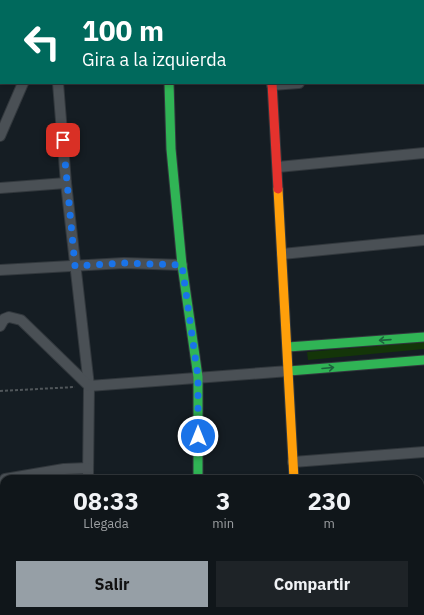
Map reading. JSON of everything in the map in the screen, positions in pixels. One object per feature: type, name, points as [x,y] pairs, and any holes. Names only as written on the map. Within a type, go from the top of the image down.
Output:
[{"type":"street","points":[[270,0],[280,0]]},
{"type":"street","points":[[0,136],[23,84]]},
{"type":"street","points":[[58,84],[66,182],[89,386],[88,475]]},
{"type":"street","points":[[169,84],[171,149],[182,265],[198,377],[198,475]]},
{"type":"street","points":[[272,84],[278,167],[294,475]]},
{"type":"street","points":[[278,167],[424,153]]},
{"type":"street","points":[[0,188],[66,182]]},
{"type":"street","points":[[282,254],[424,240]]},
{"type":"street","points":[[0,270],[124,263],[182,265]]},
{"type":"street","points":[[0,326],[4,319],[9,317],[21,320],[89,386],[424,360]]},
{"type":"street","points":[[288,347],[424,337]]},
{"type":"street","points":[[293,462],[424,452]]},
{"type":"street","points":[[31,475],[64,469],[88,468]]},
{"type":"path","points":[[0,391],[89,386]]},
{"type":"green space","points":[[424,342],[424,349],[308,360],[307,352]]},
{"type":"traffic: fast","points":[[169,84],[171,149],[182,265],[198,377],[198,475]]},
{"type":"traffic: fast","points":[[288,347],[424,337]]},
{"type":"traffic: fast","points":[[289,371],[424,360]]},
{"type":"traffic: slow","points":[[278,189],[294,475]]},
{"type":"traffic: jam","points":[[272,84],[278,189]]},
{"type":"route","points":[[63,140],[75,266],[124,263],[182,265],[198,377],[198,436]]}]
